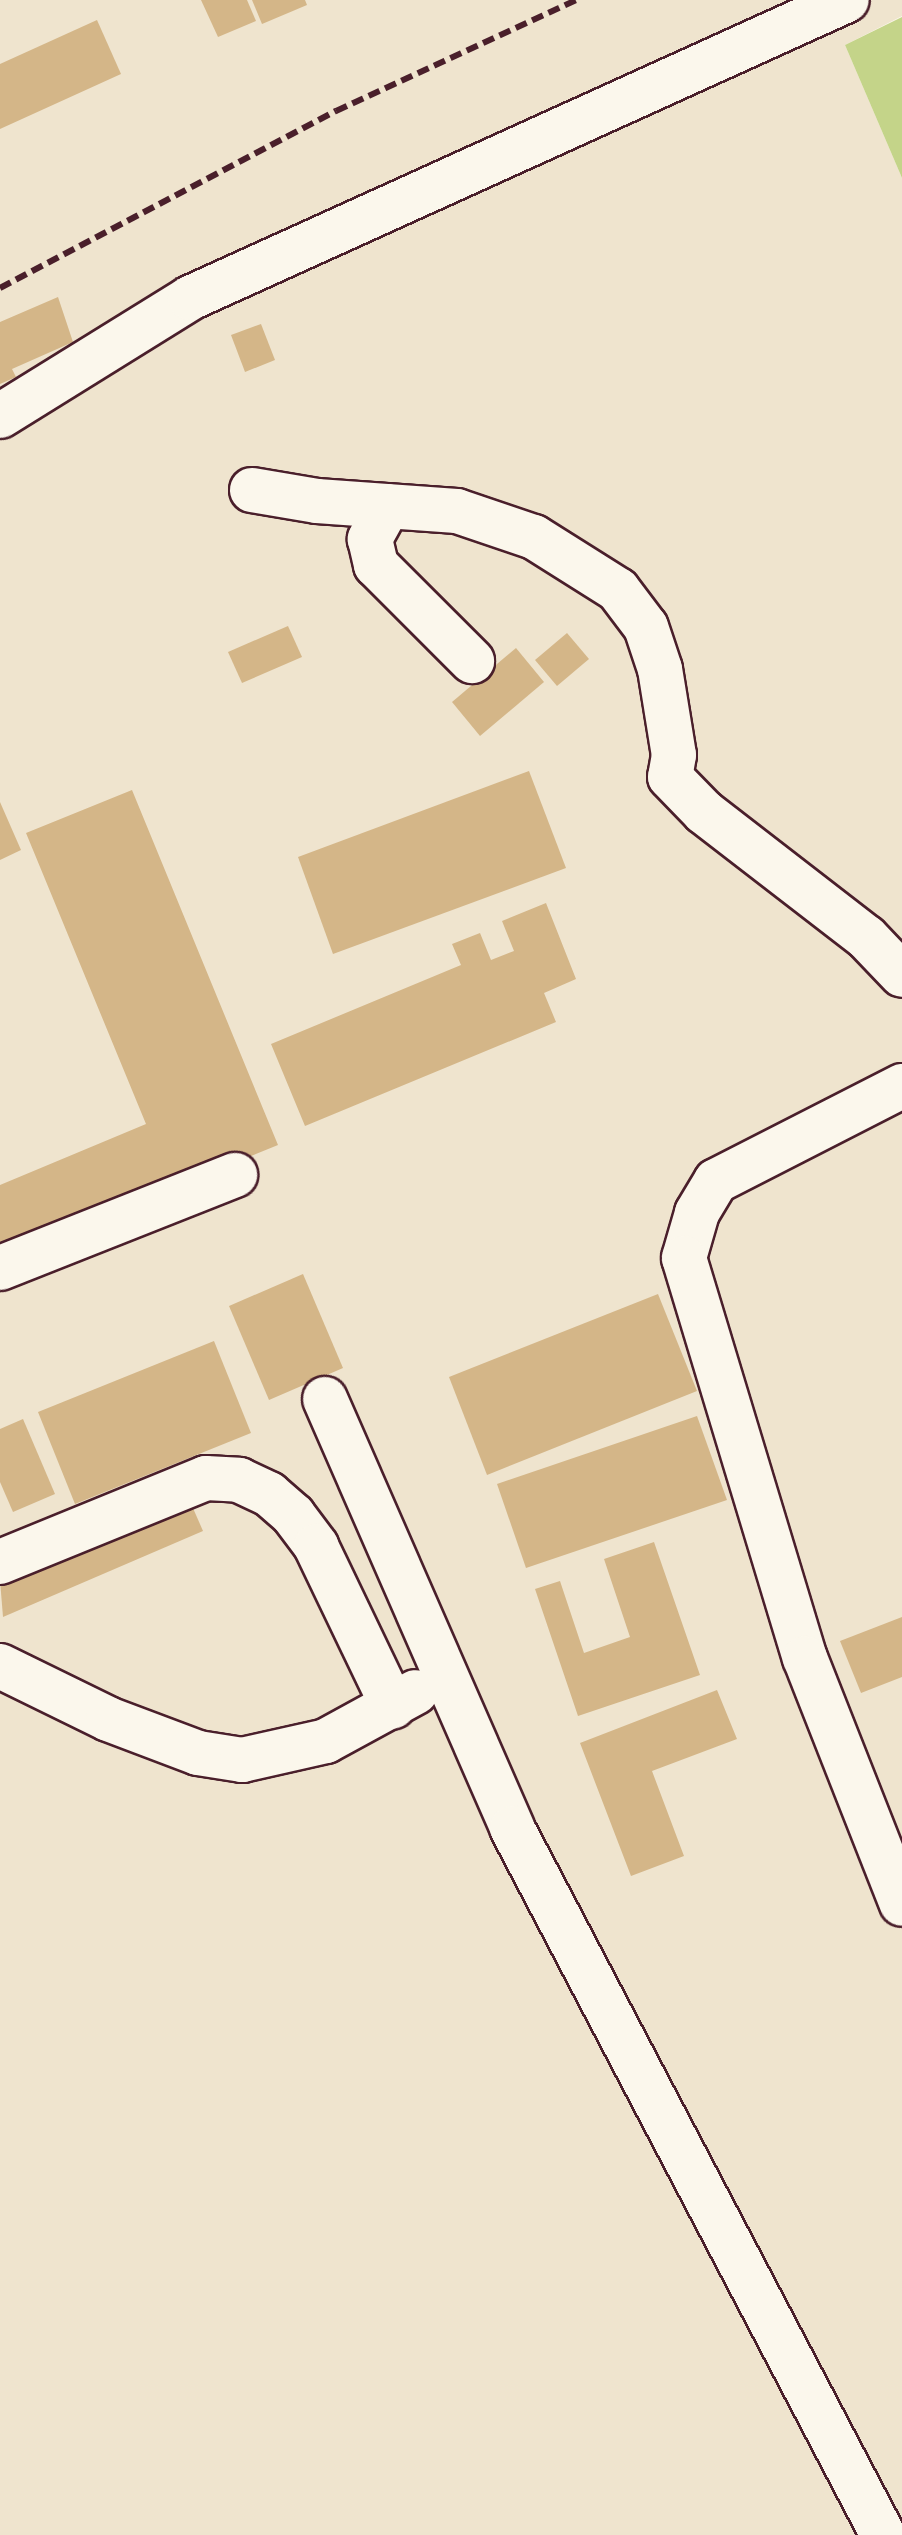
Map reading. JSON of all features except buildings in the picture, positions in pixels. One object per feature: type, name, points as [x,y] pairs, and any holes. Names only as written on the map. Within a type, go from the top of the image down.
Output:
[{"type":"lane","points":[[0,416],[190,298],[847,0]]},
{"type":"lane","points":[[252,490],[457,511],[534,537],[618,590],[646,627],[660,669],[674,755],[670,777],[704,812],[866,937],[902,975]]},
{"type":"lane","points":[[388,506],[370,539],[376,565],[472,661]]},
{"type":"lane","points":[[902,1086],[716,1181],[697,1213],[684,1258],[805,1658],[902,1904]]},
{"type":"lane","points":[[0,1268],[235,1175]]},
{"type":"lane","points":[[325,1399],[512,1828],[883,2535]]},
{"type":"lane","points":[[0,1562],[206,1478],[239,1480],[269,1494],[293,1515],[316,1546],[393,1707]]},
{"type":"lane","points":[[0,1666],[146,1734],[198,1753],[242,1760],[326,1741],[393,1707],[445,1674]]},
{"type":"shaded area","points":[[0,0],[902,0],[902,16],[845,45],[902,178],[902,2535],[0,2535]]},
{"type":"green space","points":[[902,17],[902,178],[845,45]]},
{"type":"railway","points":[[0,288],[336,111],[576,0]]}]
